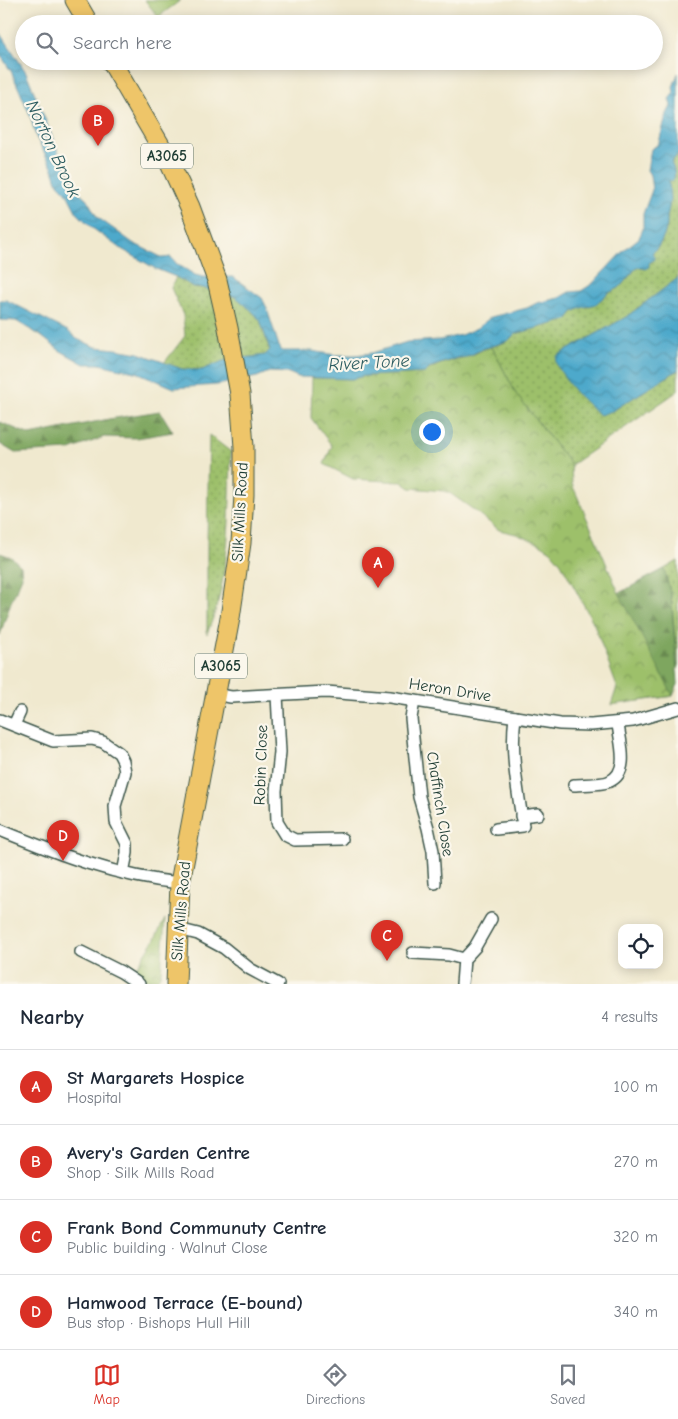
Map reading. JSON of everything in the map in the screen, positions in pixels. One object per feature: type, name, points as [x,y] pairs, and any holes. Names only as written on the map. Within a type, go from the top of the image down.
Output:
[{"type":"main road","points":[[75,0],[84,15]]},
{"type":"main road","name":"Silk Mills Road","points":[[116,70],[167,157],[190,207],[208,257],[223,305],[240,394],[244,447],[241,543],[230,618],[180,883],[176,984]]},
{"type":"street","name":"Heron Drive","points":[[215,694],[231,697],[326,692],[390,696],[560,724],[591,725],[633,721],[678,708]]},
{"type":"street","name":"Robin Close","points":[[277,695],[280,752],[276,791],[277,822],[281,831],[295,840],[342,838]]},
{"type":"street","name":"Chaffinch Close","points":[[414,701],[412,718],[419,797],[432,844],[435,883]]},
{"type":"street","points":[[14,725],[20,712]]},
{"type":"street","points":[[496,829],[523,826],[513,756],[512,736],[515,717]]},
{"type":"street","points":[[0,720],[53,741],[92,739],[103,742],[119,753],[124,761],[124,772],[115,806],[116,822],[127,844],[128,852],[123,873]]},
{"type":"street","points":[[574,785],[610,781],[621,769],[623,761],[618,723]]},
{"type":"street","points":[[522,816],[538,814]]},
{"type":"street","points":[[0,830],[70,857],[123,873],[156,881],[180,883]]},
{"type":"street","points":[[462,984],[464,958],[475,947],[491,918]]},
{"type":"street","points":[[178,930],[198,934],[224,948],[250,969],[278,984]]},
{"type":"street","points":[[81,952],[121,972],[139,984]]},
{"type":"street","points":[[413,953],[449,955],[464,958]]},
{"type":"green space","points":[[145,0],[181,0],[161,15],[156,15]]},
{"type":"green space","points":[[678,154],[678,278],[626,317],[557,356],[612,411],[678,370],[678,391],[571,465],[516,394],[492,347],[508,341],[515,334],[567,320],[573,312],[596,304],[608,293],[619,288],[637,267],[646,269],[652,254],[664,236],[670,202],[669,181],[675,177],[671,163]]},
{"type":"green space","points":[[176,277],[194,287],[236,297],[252,310],[260,320],[270,351],[265,355],[222,362],[202,370],[182,369],[164,363],[185,336],[183,315],[171,288]]},
{"type":"green space","points":[[492,347],[516,394],[571,465],[572,484],[619,593],[673,696],[611,705],[617,687],[594,624],[561,563],[551,551],[516,534],[499,530],[471,508],[444,491],[410,488],[402,482],[353,479],[324,464],[332,446],[311,418],[312,378],[352,379],[364,376],[424,373],[439,365]]},
{"type":"green space","points":[[160,411],[173,432],[137,438],[104,437],[70,450],[15,453],[0,444],[0,422],[30,435]]},
{"type":"green space","points":[[209,435],[231,452],[226,559],[219,599],[207,634],[207,545]]},
{"type":"green space","points":[[0,553],[11,557],[21,566],[22,577],[0,635]]},
{"type":"green space","points":[[678,561],[678,669],[671,595],[664,569]]},
{"type":"green space","points":[[664,569],[671,595],[678,684],[673,696],[637,701],[619,593]]},
{"type":"green space","points":[[165,919],[161,974],[158,979],[149,980],[132,974],[155,939]]},
{"type":"water","points":[[0,32],[15,55],[15,70],[25,70],[26,72],[60,156],[70,171],[78,191],[87,199],[97,217],[133,243],[163,258],[171,257],[177,264],[195,275],[203,277],[233,277],[262,298],[282,351],[312,351],[336,355],[354,355],[372,353],[407,342],[440,340],[461,335],[477,328],[491,317],[559,298],[569,292],[581,291],[592,284],[624,250],[639,238],[643,229],[643,214],[652,190],[650,175],[647,170],[651,149],[659,142],[666,116],[671,106],[669,99],[674,93],[673,87],[678,73],[678,154],[671,163],[674,169],[674,176],[673,181],[669,181],[670,202],[667,225],[664,236],[652,253],[655,259],[649,263],[649,267],[646,269],[637,267],[619,288],[608,293],[596,304],[573,312],[567,320],[515,334],[508,341],[482,349],[467,357],[457,358],[431,367],[425,373],[364,376],[352,379],[298,377],[289,373],[269,372],[257,377],[217,385],[174,388],[139,373],[99,364],[84,364],[59,350],[41,336],[16,321],[0,320],[0,300],[6,300],[68,331],[77,339],[96,347],[139,353],[182,369],[202,370],[223,361],[265,355],[270,350],[260,320],[236,297],[194,287],[156,269],[118,247],[91,227],[77,213],[66,192],[58,184],[53,169],[36,137],[30,115],[12,73],[0,54]]},
{"type":"water","points":[[678,278],[678,370],[612,411],[600,415],[570,385],[556,363],[557,356],[626,317]]},
{"type":"place","name":"Avery's Garden Centre","points":[[98,146]]},
{"type":"place","name":"St Margarets Hospice","points":[[378,588]]},
{"type":"place","name":"Hamwood Terrace (E-bound)","points":[[63,861]]},
{"type":"place","name":"Frank Bond Communuty Centre","points":[[387,961]]},
{"type":"water label","name":"Norton Brook","points":[[53,149]]},
{"type":"water label","name":"River Tone","points":[[369,363]]}]
